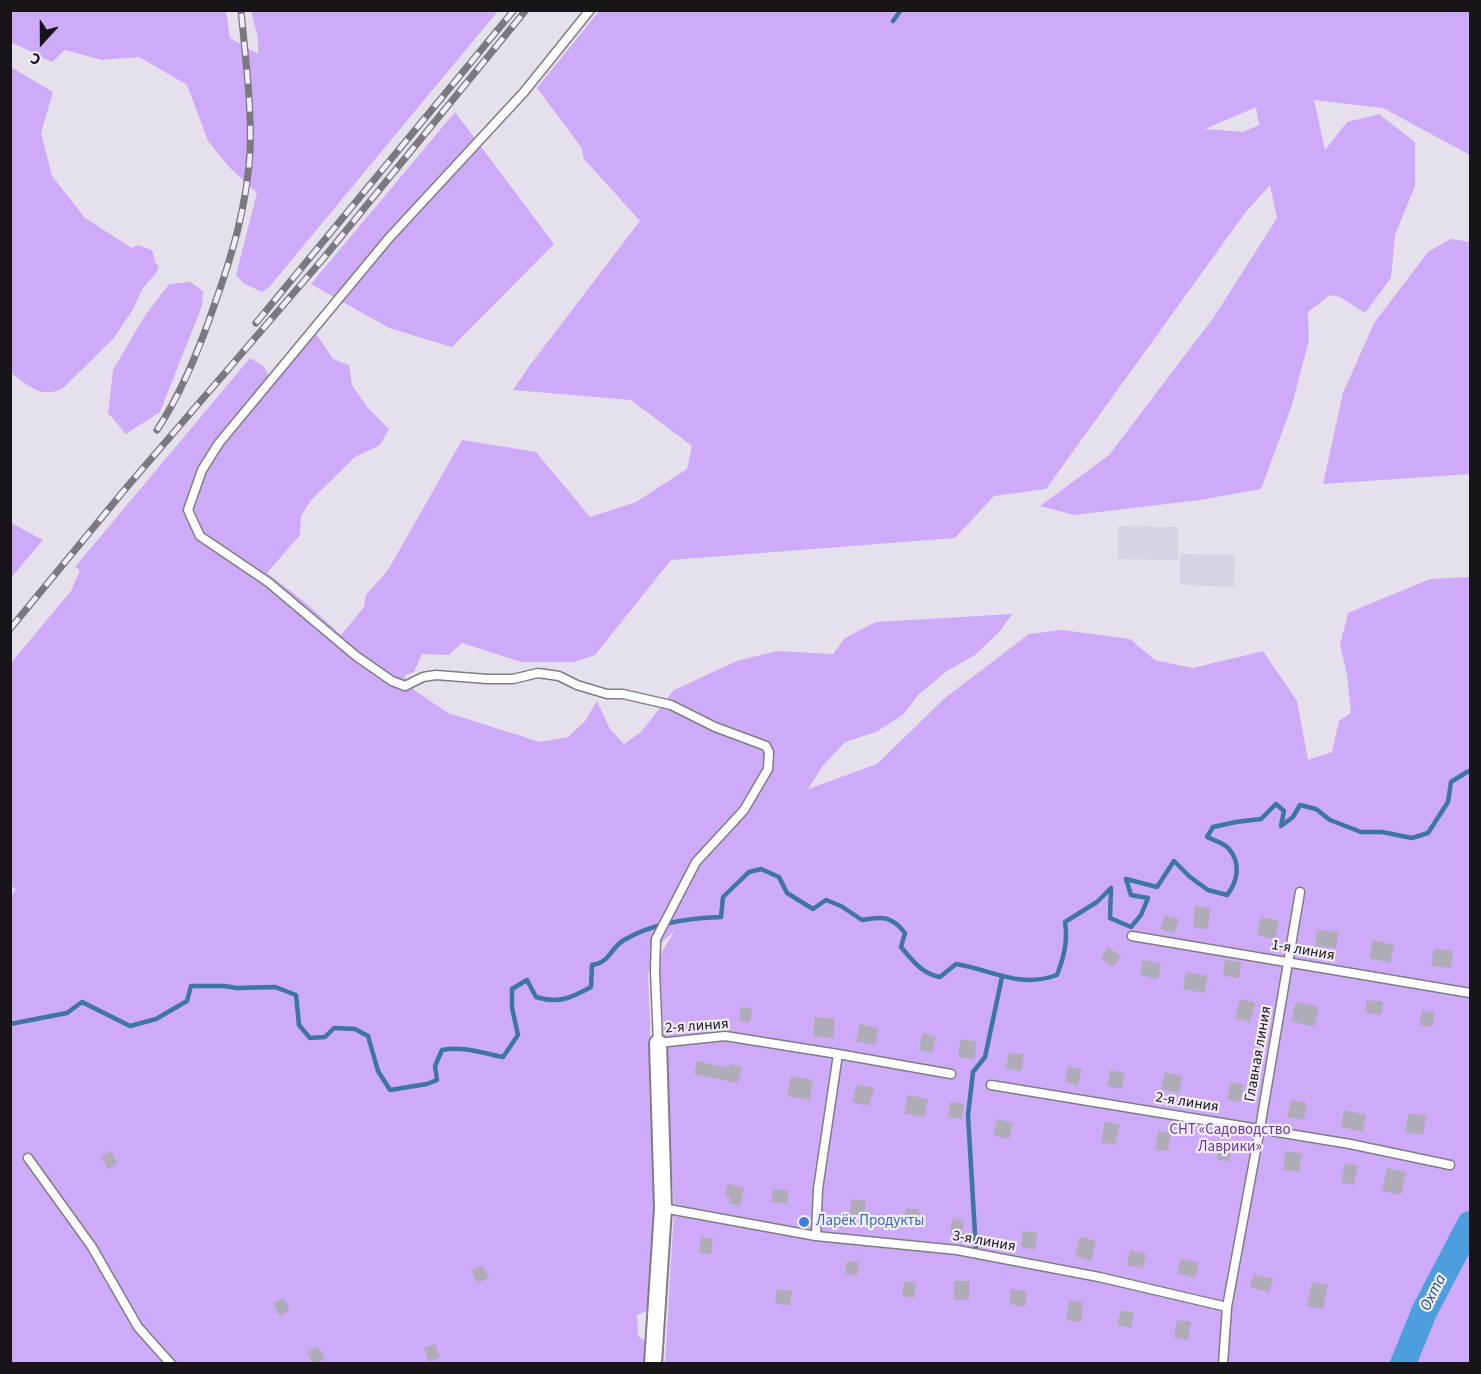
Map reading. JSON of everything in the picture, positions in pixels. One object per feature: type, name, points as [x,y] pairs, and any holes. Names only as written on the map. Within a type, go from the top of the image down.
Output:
[{"type":"street","points":[[653,1364],[663,1208],[658,1043]]},
{"type":"lane","points":[[590,10],[524,92],[389,238],[219,443],[202,470],[188,510],[200,536],[268,582],[356,656],[392,681],[405,686],[436,675],[487,679],[513,679],[538,673],[559,676],[577,685],[607,694],[623,694],[671,705],[715,727],[766,746],[769,752],[768,769],[744,810],[696,862],[656,939],[658,1043]]},
{"type":"lane","name":"Главная линия","points":[[1223,1364],[1227,1307],[1300,892]]},
{"type":"lane","name":"1-я линия","points":[[1132,936],[1470,993]]},
{"type":"lane","name":"2-я линия","points":[[658,1043],[725,1036],[951,1074]]},
{"type":"lane","points":[[816,1236],[818,1189],[838,1054]]},
{"type":"lane","name":"2-я линия","points":[[991,1084],[1260,1128],[1449,1165]]},
{"type":"lane","points":[[28,1158],[92,1247],[138,1327],[171,1364]]},
{"type":"lane","name":"3-я линия","points":[[663,1208],[816,1236],[957,1250],[1099,1277],[1227,1307]]},
{"type":"shaded area","points":[[1118,526],[1178,527],[1178,560],[1118,559]]},
{"type":"shaded area","points":[[1180,554],[1235,555],[1234,587],[1180,585]]},
{"type":"green space","points":[[11,10],[226,11],[230,38],[258,54],[258,38],[251,11],[498,11],[270,286],[262,292],[243,283],[236,275],[257,193],[229,167],[208,141],[187,85],[139,57],[102,60],[65,50],[52,62],[11,42]]},
{"type":"green space","name":"СНТ «Садоводство Лаврики»","points":[[599,11],[1470,11],[1470,155],[1383,108],[1314,100],[1325,150],[1347,122],[1379,114],[1415,142],[1415,186],[1395,235],[1391,278],[1365,313],[1340,297],[1330,295],[1308,312],[1309,340],[1292,405],[1261,489],[1200,500],[1074,515],[1040,506],[1109,455],[1214,317],[1277,218],[1270,185],[1245,213],[1046,489],[994,496],[955,538],[671,560],[595,655],[575,662],[521,662],[462,643],[449,655],[422,654],[414,672],[404,676],[414,690],[448,713],[540,742],[568,737],[585,721],[597,701],[610,729],[624,744],[641,732],[674,690],[737,661],[778,651],[833,654],[845,638],[876,622],[1012,614],[1000,631],[975,655],[947,671],[918,695],[904,714],[876,732],[845,742],[822,767],[808,789],[877,764],[946,697],[1029,634],[1062,630],[1130,639],[1155,660],[1193,668],[1263,651],[1297,701],[1308,760],[1332,752],[1339,721],[1351,713],[1347,675],[1340,645],[1348,613],[1430,579],[1470,577],[1470,1363],[665,1363],[674,1210],[659,957],[675,930],[652,952],[648,975],[649,1090],[655,1203],[648,1311],[637,1315],[638,1336],[646,1342],[645,1363],[11,1363],[10,897],[16,890],[10,884],[11,663],[71,591],[80,570],[75,567],[250,358],[263,366],[273,381],[315,332],[333,359],[349,365],[352,385],[367,407],[389,429],[380,445],[355,457],[311,500],[301,516],[300,535],[267,573],[306,603],[341,635],[364,607],[366,595],[388,570],[462,440],[536,452],[590,517],[636,502],[687,469],[692,446],[631,400],[513,390],[640,221],[584,159],[581,147],[537,88]],"holes":[[[1256,107],[1259,125],[1243,132],[1205,129]]]},
{"type":"green space","points":[[11,67],[53,92],[41,133],[52,176],[85,218],[132,248],[138,245],[152,250],[156,264],[159,266],[143,288],[132,311],[113,339],[63,388],[48,392],[36,390],[11,373]]},
{"type":"green space","points":[[455,112],[554,244],[452,347],[389,328],[311,284]]},
{"type":"green space","points":[[1451,239],[1470,242],[1470,474],[1323,484],[1343,393],[1374,323],[1428,252]]},
{"type":"green space","points":[[190,282],[203,291],[202,306],[160,412],[126,434],[108,413],[113,370],[144,317],[169,284]]},
{"type":"green space","points":[[11,523],[43,540],[11,578]]},
{"type":"building","points":[[1195,906],[1210,908],[1208,929],[1193,928]]},
{"type":"building","points":[[1165,915],[1179,919],[1174,933],[1160,929]]},
{"type":"building","points":[[1261,917],[1279,921],[1275,939],[1257,935]]},
{"type":"building","points":[[1317,930],[1338,932],[1336,948],[1315,946]]},
{"type":"building","points":[[1373,940],[1394,945],[1390,963],[1369,958]]},
{"type":"building","points":[[1108,947],[1121,956],[1113,967],[1101,958]]},
{"type":"building","points":[[1434,949],[1453,951],[1451,968],[1431,966]]},
{"type":"building","points":[[1143,960],[1161,964],[1158,979],[1140,975]]},
{"type":"building","points":[[1225,960],[1241,962],[1239,978],[1223,976]]},
{"type":"building","points":[[1186,972],[1208,976],[1204,993],[1183,989]]},
{"type":"building","points":[[1240,999],[1255,1003],[1250,1022],[1235,1018]]},
{"type":"building","points":[[1367,1000],[1383,1002],[1381,1015],[1365,1012]]},
{"type":"building","points":[[1296,1002],[1319,1007],[1314,1027],[1291,1021]]},
{"type":"building","points":[[741,1007],[752,1008],[750,1022],[739,1021]]},
{"type":"building","points":[[1422,1010],[1435,1013],[1432,1027],[1419,1025]]},
{"type":"building","points":[[815,1017],[835,1019],[833,1038],[813,1036]]},
{"type":"building","points":[[860,1024],[878,1028],[875,1045],[856,1041]]},
{"type":"building","points":[[923,1033],[936,1037],[932,1053],[919,1050]]},
{"type":"building","points":[[961,1039],[977,1042],[974,1059],[958,1057]]},
{"type":"building","points":[[1009,1052],[1024,1055],[1021,1071],[1006,1068]]},
{"type":"building","points":[[697,1061],[729,1068],[730,1064],[742,1067],[738,1083],[694,1074]]},
{"type":"building","points":[[1068,1066],[1082,1069],[1078,1085],[1065,1082]]},
{"type":"building","points":[[1110,1070],[1125,1073],[1122,1089],[1107,1086]]},
{"type":"building","points":[[1165,1072],[1182,1076],[1179,1093],[1161,1089]]},
{"type":"building","points":[[791,1076],[813,1080],[810,1100],[787,1096]]},
{"type":"building","points":[[1231,1082],[1244,1085],[1240,1102],[1227,1099]]},
{"type":"building","points":[[857,1084],[874,1088],[869,1106],[852,1102]]},
{"type":"building","points":[[908,1095],[928,1099],[924,1117],[904,1113]]},
{"type":"building","points":[[1291,1100],[1307,1103],[1304,1120],[1287,1117]]},
{"type":"building","points":[[950,1102],[964,1104],[962,1119],[948,1117]]},
{"type":"building","points":[[1344,1110],[1366,1115],[1363,1132],[1341,1127]]},
{"type":"building","points":[[1409,1113],[1426,1116],[1423,1135],[1405,1132]]},
{"type":"building","points":[[997,1119],[1013,1123],[1009,1139],[993,1135]]},
{"type":"building","points":[[1105,1121],[1120,1125],[1115,1145],[1101,1142]]},
{"type":"building","points":[[1158,1131],[1171,1133],[1168,1151],[1155,1150]]},
{"type":"building","points":[[1220,1141],[1233,1144],[1229,1162],[1216,1159]]},
{"type":"building","points":[[111,1151],[118,1163],[108,1169],[101,1157]]},
{"type":"building","points":[[1285,1151],[1302,1154],[1299,1172],[1283,1170]]},
{"type":"building","points":[[1345,1163],[1358,1166],[1354,1185],[1341,1182]]},
{"type":"building","points":[[1387,1168],[1406,1172],[1401,1195],[1382,1191]]},
{"type":"building","points":[[728,1184],[744,1188],[740,1206],[729,1203],[730,1197],[725,1196]]},
{"type":"building","points":[[773,1189],[789,1191],[787,1204],[771,1202]]},
{"type":"building","points":[[852,1199],[866,1201],[863,1218],[849,1216]]},
{"type":"building","points":[[906,1208],[920,1210],[917,1227],[904,1225]]},
{"type":"building","points":[[953,1218],[964,1222],[961,1235],[950,1232]]},
{"type":"building","points":[[1023,1231],[1037,1233],[1035,1250],[1021,1247]]},
{"type":"building","points":[[701,1237],[713,1238],[711,1254],[699,1253]]},
{"type":"building","points":[[1080,1237],[1096,1241],[1091,1261],[1075,1256]]},
{"type":"building","points":[[1130,1250],[1146,1254],[1143,1268],[1127,1265]]},
{"type":"building","points":[[1181,1259],[1199,1263],[1195,1278],[1177,1273]]},
{"type":"building","points":[[847,1261],[859,1262],[857,1276],[845,1274]]},
{"type":"building","points":[[482,1265],[489,1278],[478,1283],[471,1270]]},
{"type":"building","points":[[1254,1274],[1273,1279],[1269,1292],[1250,1287]]},
{"type":"building","points":[[904,1281],[916,1283],[914,1298],[902,1296]]},
{"type":"building","points":[[954,1281],[969,1281],[969,1300],[954,1300]]},
{"type":"building","points":[[1312,1282],[1328,1285],[1323,1309],[1307,1306]]},
{"type":"building","points":[[777,1289],[792,1291],[790,1306],[775,1303]]},
{"type":"building","points":[[1011,1289],[1027,1292],[1025,1307],[1009,1304]]},
{"type":"building","points":[[283,1298],[290,1310],[280,1316],[273,1304]]},
{"type":"building","points":[[1069,1300],[1083,1302],[1081,1322],[1066,1320]]},
{"type":"building","points":[[1121,1310],[1134,1313],[1131,1328],[1117,1325]]},
{"type":"building","points":[[1177,1320],[1191,1322],[1188,1340],[1174,1338]]},
{"type":"building","points":[[435,1344],[440,1357],[429,1362],[424,1348]]},
{"type":"building","points":[[318,1346],[325,1359],[313,1364],[307,1352]]},
{"type":"waterway","points":[[893,21],[901,10]]},
{"type":"waterway","points":[[10,1024],[67,1013],[82,1002],[130,1026],[156,1019],[187,1001],[191,986],[275,987],[296,995],[299,1025],[310,1038],[325,1037],[334,1028],[355,1029],[368,1036],[378,1071],[390,1090],[427,1084],[437,1080],[435,1066],[442,1050],[465,1049],[503,1057],[518,1035],[512,1008],[512,989],[527,980],[536,997],[558,1000],[577,994],[591,987],[592,965],[607,958],[624,940],[647,929],[671,922],[721,917],[723,897],[749,872],[761,869],[779,877],[787,893],[813,909],[826,900],[841,906],[862,920],[881,918],[896,923],[905,933],[901,947],[918,966],[928,973],[940,977],[956,964],[1006,977],[1043,979],[1057,975],[1065,949],[1065,922],[1097,902],[1111,888],[1110,918],[1131,927],[1141,915],[1148,898],[1131,895],[1126,879],[1157,887],[1174,861],[1208,890],[1227,895],[1234,884],[1237,866],[1233,854],[1227,847],[1207,837],[1213,827],[1261,819],[1276,804],[1284,811],[1281,826],[1293,817],[1300,805],[1316,809],[1330,820],[1361,832],[1382,832],[1412,838],[1428,833],[1448,802],[1451,782],[1470,771]]},
{"type":"waterway","points":[[976,1251],[968,1115],[973,1072],[985,1057],[1002,977]]},
{"type":"waterway","name":"Охта","points":[[1403,1364],[1424,1312],[1470,1224]]},
{"type":"railway","points":[[157,430],[182,386],[202,339],[227,268],[242,211],[250,152],[250,117],[241,10]]},
{"type":"railway","points":[[256,323],[514,10]]},
{"type":"railway","points":[[10,629],[126,488],[322,260],[526,10]]},
{"type":"place","name":"Ларёк Продукты","points":[[804,1222]]}]
